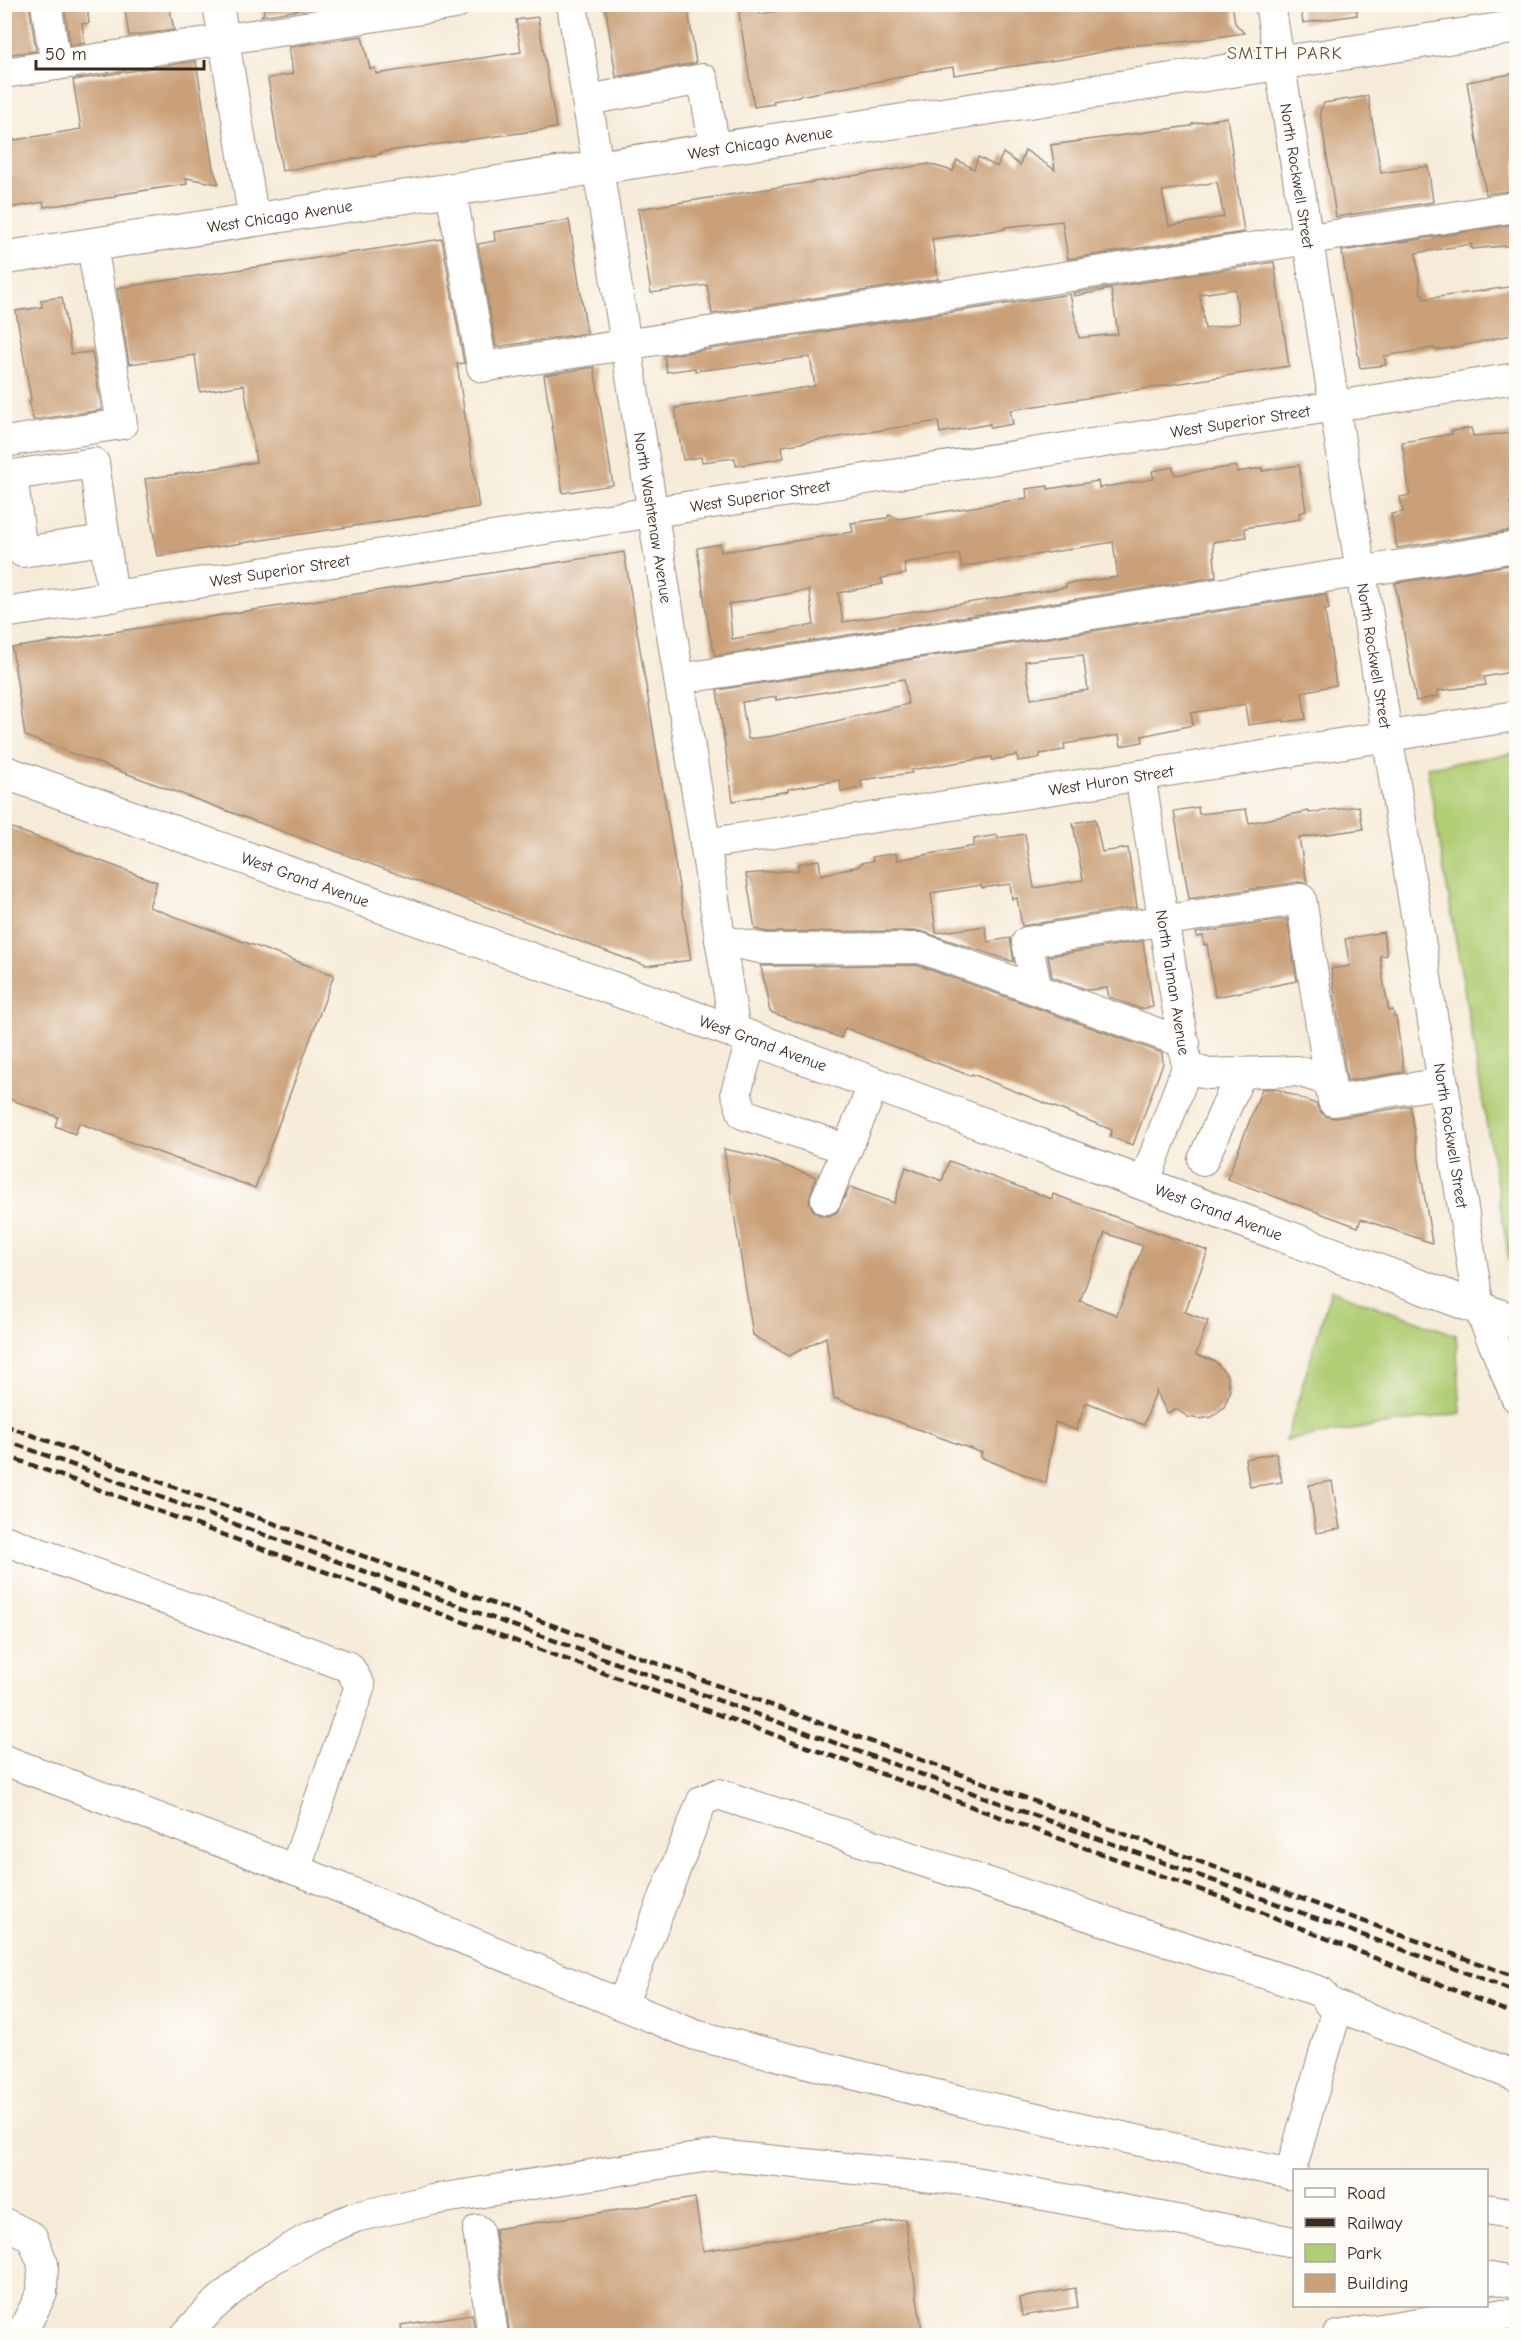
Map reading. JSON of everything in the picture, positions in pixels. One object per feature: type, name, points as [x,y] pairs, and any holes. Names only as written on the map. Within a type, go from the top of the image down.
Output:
[{"type":"main road","name":"West Chicago Avenue","points":[[4,258],[1516,27]]},
{"type":"main road","name":"West Grand Avenue","points":[[4,772],[743,1035],[1516,1322]]},
{"type":"street","points":[[46,4],[56,65]]},
{"type":"street","points":[[218,4],[254,221]]},
{"type":"street","points":[[4,73],[224,40],[396,9],[455,4]]},
{"type":"street","name":"North Washtenaw Avenue","points":[[572,4],[720,939],[743,1035]]},
{"type":"street","name":"North Rockwell Street","points":[[1270,4],[1479,1308],[1516,1398]]},
{"type":"street","points":[[587,99],[703,79],[715,150]]},
{"type":"street","points":[[450,190],[482,368],[1516,207]]},
{"type":"street","points":[[4,442],[122,424],[92,245]]},
{"type":"street","name":"West Superior Street","points":[[4,613],[1516,378]]},
{"type":"street","points":[[104,540],[113,597]]},
{"type":"street","points":[[679,679],[1516,547]]},
{"type":"street","name":"West Huron Street","points":[[705,844],[1516,716]]},
{"type":"street","name":"North Talman Avenue","points":[[1140,775],[1186,1055],[1144,1184]]},
{"type":"street","points":[[1037,990],[1028,942],[1302,899],[1333,1101],[1442,1083]]},
{"type":"street","points":[[720,939],[765,950],[920,948],[1037,990],[1186,1055],[1208,1074],[1297,1071],[1330,1081]]},
{"type":"street","points":[[743,1035],[736,1092],[743,1114],[829,1143]]},
{"type":"street","points":[[1203,1160],[1241,1073]]},
{"type":"street","points":[[826,1199],[874,1084]]},
{"type":"street","points":[[4,1540],[349,1667],[360,1686],[295,1869]]},
{"type":"street","points":[[4,1760],[295,1869],[694,2035],[969,2103],[1292,2175]]},
{"type":"street","points":[[622,2005],[702,1801],[718,1794],[1321,1992],[1336,2012],[1294,2169]]},
{"type":"street","points":[[1329,2003],[1516,2076]]},
{"type":"street","points":[[185,2336],[211,2308],[257,2268],[314,2235],[355,2217],[432,2200],[716,2155],[964,2180],[1293,2242]]},
{"type":"street","points":[[1488,2209],[1516,2214]]},
{"type":"street","points":[[4,2223],[32,2237],[43,2264],[42,2293],[20,2336]]},
{"type":"street","points":[[478,2230],[493,2336]]},
{"type":"street","points":[[1488,2277],[1516,2283]]},
{"type":"street","points":[[1336,2336],[1468,2315],[1516,2315]]},
{"type":"green space","points":[[1516,753],[1516,1284],[1513,1282],[1427,767]]},
{"type":"green space","points":[[1331,1290],[1456,1335],[1461,1413],[1286,1440]]},
{"type":"building","points":[[4,4],[29,4],[36,51],[4,55]]},
{"type":"building","points":[[64,4],[87,4],[89,23],[82,24],[85,43],[70,45]]},
{"type":"building","points":[[124,4],[169,4],[174,30],[129,36]]},
{"type":"building","points":[[263,4],[338,4],[261,16],[264,13]]},
{"type":"building","points":[[605,4],[687,4],[696,63],[616,77]]},
{"type":"building","points":[[759,4],[760,14],[813,6],[812,4],[1232,4],[1235,23],[1244,33],[1190,41],[1127,46],[1077,57],[954,75],[953,67],[918,72],[918,74],[773,101],[774,104],[754,107],[738,7]]},
{"type":"building","points":[[1300,4],[1356,4],[1357,15],[1303,23]]},
{"type":"building","points":[[538,17],[556,128],[381,152],[381,154],[282,171],[268,78],[293,74],[289,47],[362,36],[370,69],[375,68],[376,74],[521,52],[516,20]]},
{"type":"building","points":[[196,61],[213,169],[219,184],[186,178],[187,184],[115,195],[115,197],[44,207],[43,202],[4,209],[4,142],[81,129],[73,80]]},
{"type":"building","points":[[1516,73],[1516,190],[1486,194],[1467,82]]},
{"type":"building","points":[[1368,96],[1381,173],[1428,166],[1433,202],[1336,217],[1320,111],[1324,103]]},
{"type":"building","points":[[1227,117],[1244,232],[1068,259],[1062,221],[1005,227],[1005,229],[932,239],[938,279],[712,314],[707,285],[651,293],[638,209],[929,164],[953,171],[957,160],[974,169],[978,157],[997,167],[1003,153],[1020,165],[1025,150],[1055,170],[1051,145],[1191,126]],"holes":[[[1217,182],[1224,217],[1169,226],[1162,191]]]},
{"type":"building","points":[[569,220],[587,333],[496,347],[478,244],[495,241],[494,232]]},
{"type":"building","points":[[1516,224],[1516,245],[1472,249],[1471,244],[1416,253],[1421,294],[1424,299],[1516,286],[1516,334],[1457,347],[1435,350],[1434,348],[1384,356],[1386,365],[1360,368],[1342,251]]},
{"type":"building","points":[[442,239],[464,363],[457,364],[479,507],[157,556],[145,479],[256,462],[244,385],[200,392],[195,355],[129,364],[117,288]]},
{"type":"building","points":[[1274,262],[1289,366],[1010,410],[1013,424],[990,428],[990,424],[940,433],[938,421],[782,446],[784,458],[736,466],[735,458],[702,462],[701,457],[683,460],[675,408],[815,386],[810,357],[695,371],[695,368],[667,372],[664,356],[1070,294],[1079,338],[1118,334],[1111,289],[1074,296],[1073,293]],"holes":[[[1235,289],[1240,323],[1205,329],[1200,294]]]},
{"type":"building","points":[[62,297],[71,354],[92,352],[102,410],[33,420],[16,311],[42,307],[41,300]]},
{"type":"building","points":[[594,367],[613,485],[563,493],[544,375]]},
{"type":"building","points":[[1471,428],[1473,436],[1516,433],[1516,501],[1510,502],[1515,530],[1397,548],[1391,514],[1403,512],[1400,497],[1410,495],[1402,442],[1452,434],[1452,431]]},
{"type":"building","points":[[1299,465],[1306,511],[1299,513],[1300,519],[1245,528],[1246,537],[1213,542],[1216,577],[715,656],[708,625],[697,548],[720,544],[721,552],[853,532],[851,523],[887,518],[889,515],[899,519],[1027,498],[1026,489],[1048,486],[1048,489],[1098,481],[1099,488],[1154,479],[1152,471],[1173,467],[1175,475],[1236,466],[1237,472],[1262,468],[1262,471]],"holes":[[[1113,542],[1118,577],[843,622],[838,593],[883,584],[881,578],[906,574],[904,563],[959,554],[962,567]],[[809,590],[814,625],[732,639],[729,604]]]},
{"type":"building","points":[[624,552],[691,960],[646,966],[25,736],[12,648]]},
{"type":"building","points":[[1516,564],[1516,671],[1484,677],[1486,685],[1437,691],[1438,696],[1416,701],[1395,583]]},
{"type":"building","points":[[1326,594],[1329,609],[1325,610],[1336,685],[1302,692],[1306,719],[1248,725],[1245,704],[1191,713],[1193,725],[1142,736],[1143,742],[1121,746],[1119,735],[1064,744],[1065,750],[1040,754],[1040,758],[1018,761],[1017,755],[992,760],[992,757],[911,770],[912,773],[861,780],[862,788],[841,791],[840,780],[733,801],[717,690]],"holes":[[[1083,655],[1088,690],[1031,699],[1025,661]],[[904,679],[908,704],[773,736],[748,739],[742,702],[776,697],[776,700]]]},
{"type":"building","points":[[1359,806],[1363,829],[1299,838],[1307,883],[1298,882],[1189,899],[1174,811],[1198,807],[1199,814],[1246,809],[1249,823],[1309,811],[1309,813]]},
{"type":"building","points":[[1095,819],[1102,852],[1128,848],[1137,907],[1022,926],[1017,898],[1012,899],[1010,884],[982,888],[981,885],[931,893],[936,933],[985,926],[988,942],[1010,938],[1014,962],[920,931],[767,932],[755,929],[746,874],[799,870],[798,864],[819,860],[821,875],[859,866],[861,863],[873,861],[872,857],[896,853],[897,860],[974,846],[974,839],[1025,834],[1034,888],[1083,880],[1073,823]]},
{"type":"building","points":[[4,825],[157,882],[149,907],[334,975],[255,1188],[79,1123],[75,1134],[55,1126],[58,1117],[4,1097]]},
{"type":"building","points":[[1287,919],[1297,981],[1215,997],[1207,944],[1204,945],[1203,936],[1197,937],[1196,933]]},
{"type":"building","points":[[1383,932],[1387,955],[1380,956],[1384,985],[1389,1011],[1393,1010],[1394,1017],[1396,1017],[1404,1072],[1347,1081],[1331,969],[1350,966],[1345,939]]},
{"type":"building","points":[[1143,941],[1153,1007],[1141,1009],[1109,997],[1107,988],[1088,990],[1052,977],[1048,956]]},
{"type":"building","points":[[917,965],[1162,1053],[1163,1063],[1133,1145],[1110,1137],[1112,1130],[972,1074],[971,1076],[845,1028],[841,1038],[770,1012],[761,966]]},
{"type":"building","points":[[1262,1089],[1277,1089],[1316,1104],[1320,1112],[1327,1117],[1336,1118],[1410,1106],[1432,1243],[1361,1219],[1358,1227],[1227,1179]]},
{"type":"building","points":[[724,1149],[757,1156],[816,1177],[809,1201],[813,1210],[820,1215],[829,1216],[837,1212],[850,1187],[894,1203],[906,1167],[942,1181],[949,1161],[1052,1199],[1053,1194],[1208,1251],[1185,1312],[1208,1321],[1196,1355],[1215,1361],[1227,1375],[1230,1392],[1224,1407],[1212,1417],[1199,1419],[1188,1417],[1176,1409],[1167,1413],[1156,1391],[1144,1425],[1086,1402],[1076,1430],[1055,1422],[1046,1483],[980,1457],[982,1453],[834,1398],[826,1337],[789,1356],[753,1335]],"holes":[[[1105,1233],[1143,1246],[1117,1315],[1080,1301]]]},
{"type":"building","points":[[1276,1453],[1282,1482],[1250,1487],[1245,1459]]},
{"type":"building","points":[[1332,1481],[1340,1529],[1316,1533],[1309,1485]]},
{"type":"building","points":[[695,2198],[703,2251],[905,2219],[923,2336],[510,2336],[495,2229]]},
{"type":"building","points":[[1075,2288],[1078,2307],[1022,2316],[1019,2298]]},
{"type":"building","points":[[472,2314],[476,2336],[402,2336],[401,2325]]},
{"type":"railway","points":[[4,1425],[1516,1977]]},
{"type":"railway","points":[[4,1440],[1516,1991]]},
{"type":"railway","points":[[4,1455],[1256,1910],[1516,2015]]},
{"type":"district","name":"SMITH PARK","points":[[1285,53]]}]
